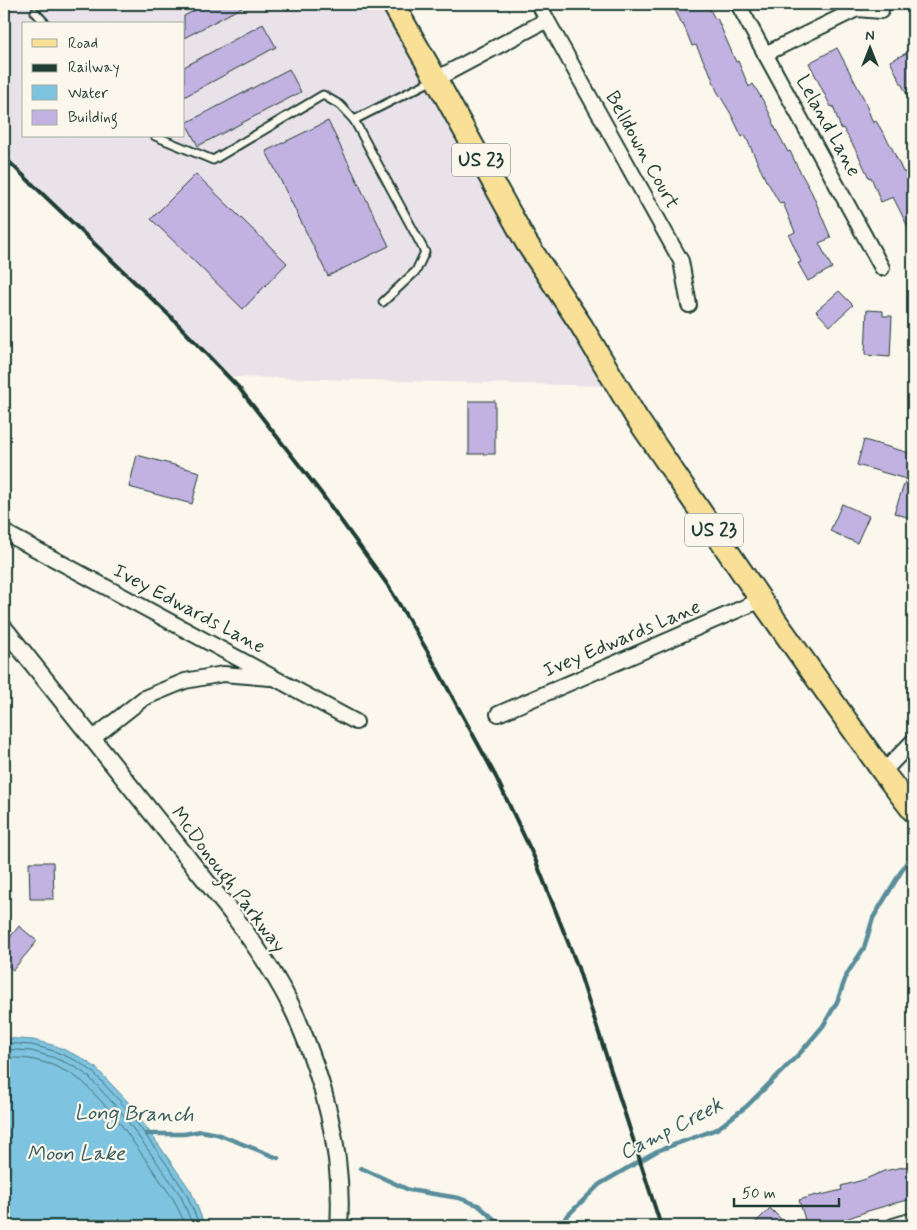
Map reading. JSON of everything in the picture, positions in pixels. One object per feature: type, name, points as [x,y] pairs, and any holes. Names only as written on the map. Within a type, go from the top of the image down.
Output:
[{"type":"main road","name":"US 23","points":[[393,4],[526,242],[581,325],[636,417],[761,600],[883,772],[913,810]]},
{"type":"street","name":"Belldown Court","points":[[539,4],[681,261],[688,305]]},
{"type":"street","name":"Leland Lane","points":[[738,4],[882,268]]},
{"type":"street","points":[[765,54],[857,9],[881,11]]},
{"type":"street","points":[[436,79],[547,20]]},
{"type":"street","name":"Ivey Edwards Lane","points":[[4,532],[356,722]]},
{"type":"street","name":"Ivey Edwards Lane","points":[[498,714],[761,600]]},
{"type":"street","name":"McDonough Parkway","points":[[4,628],[246,932],[267,965],[295,1015],[309,1049],[323,1092],[336,1152],[339,1226]]},
{"type":"street","points":[[92,739],[144,698],[185,681],[222,674],[275,679]]},
{"type":"street","points":[[883,772],[913,741]]},
{"type":"street","points":[[893,1226],[913,1220]]},
{"type":"lane","points":[[35,12],[44,22]]},
{"type":"lane","points":[[354,120],[436,79]]},
{"type":"lane","points":[[160,138],[213,160],[323,95],[340,105],[354,120],[425,252],[416,271],[383,302]]},
{"type":"shaded area","points":[[4,4],[388,4],[609,386],[233,377],[4,157]]},
{"type":"water","name":"Moon Lake","points":[[4,1038],[33,1040],[56,1046],[80,1057],[95,1067],[130,1104],[191,1191],[205,1226],[4,1226]]},
{"type":"building","points":[[207,4],[248,4],[185,37],[184,16]]},
{"type":"building","points":[[672,4],[707,4],[715,19],[717,18],[749,87],[753,84],[765,104],[772,122],[812,193],[831,238],[819,243],[832,268],[808,281],[798,263],[801,262],[789,235],[795,232],[783,203],[780,204],[766,181],[745,135],[742,137],[717,91],[696,45],[692,46],[683,23]]},
{"type":"building","points":[[263,24],[276,47],[185,96],[185,66]]},
{"type":"building","points":[[837,48],[864,99],[873,123],[876,121],[891,146],[903,172],[905,172],[913,193],[913,237],[893,197],[881,202],[871,177],[869,178],[843,128],[841,129],[833,106],[831,107],[809,63]]},
{"type":"building","points":[[913,50],[913,107],[890,61]]},
{"type":"building","points":[[289,69],[301,92],[198,146],[186,123]]},
{"type":"building","points":[[328,121],[389,246],[328,276],[266,151]]},
{"type":"building","points":[[196,174],[287,263],[243,309],[151,219]]},
{"type":"building","points":[[839,291],[853,305],[830,326],[816,311]]},
{"type":"building","points":[[867,310],[883,311],[883,316],[892,316],[890,357],[865,355]]},
{"type":"building","points":[[469,401],[495,401],[495,454],[469,454]]},
{"type":"building","points":[[864,440],[913,454],[913,519],[894,513],[906,479],[857,465]]},
{"type":"building","points":[[137,455],[200,472],[192,504],[129,487]]},
{"type":"building","points":[[842,504],[869,516],[857,543],[830,531]]},
{"type":"building","points":[[29,862],[53,862],[54,899],[30,899]]},
{"type":"building","points":[[19,926],[37,941],[13,970],[4,962],[4,945]]},
{"type":"building","points":[[913,1165],[913,1195],[909,1196],[909,1200],[868,1211],[826,1226],[807,1226],[799,1200],[842,1190],[841,1186],[863,1180],[884,1171]]},
{"type":"building","points":[[770,1208],[788,1226],[752,1226]]},
{"type":"waterway","name":"Camp Creek","points":[[563,1226],[565,1218],[600,1184],[657,1151],[717,1129],[747,1106],[801,1052],[823,1026],[837,1002],[847,974],[864,948],[873,918],[913,852]]},
{"type":"waterway","name":"Long Branch","points":[[146,1134],[184,1134],[201,1131],[217,1134],[278,1158]]},
{"type":"waterway","name":"Long Branch","points":[[361,1168],[409,1190],[459,1198],[478,1205],[502,1226]]},
{"type":"railway","points":[[4,157],[171,317],[239,388],[321,493],[387,584],[428,652],[496,777],[535,859],[577,965],[661,1226]]}]
